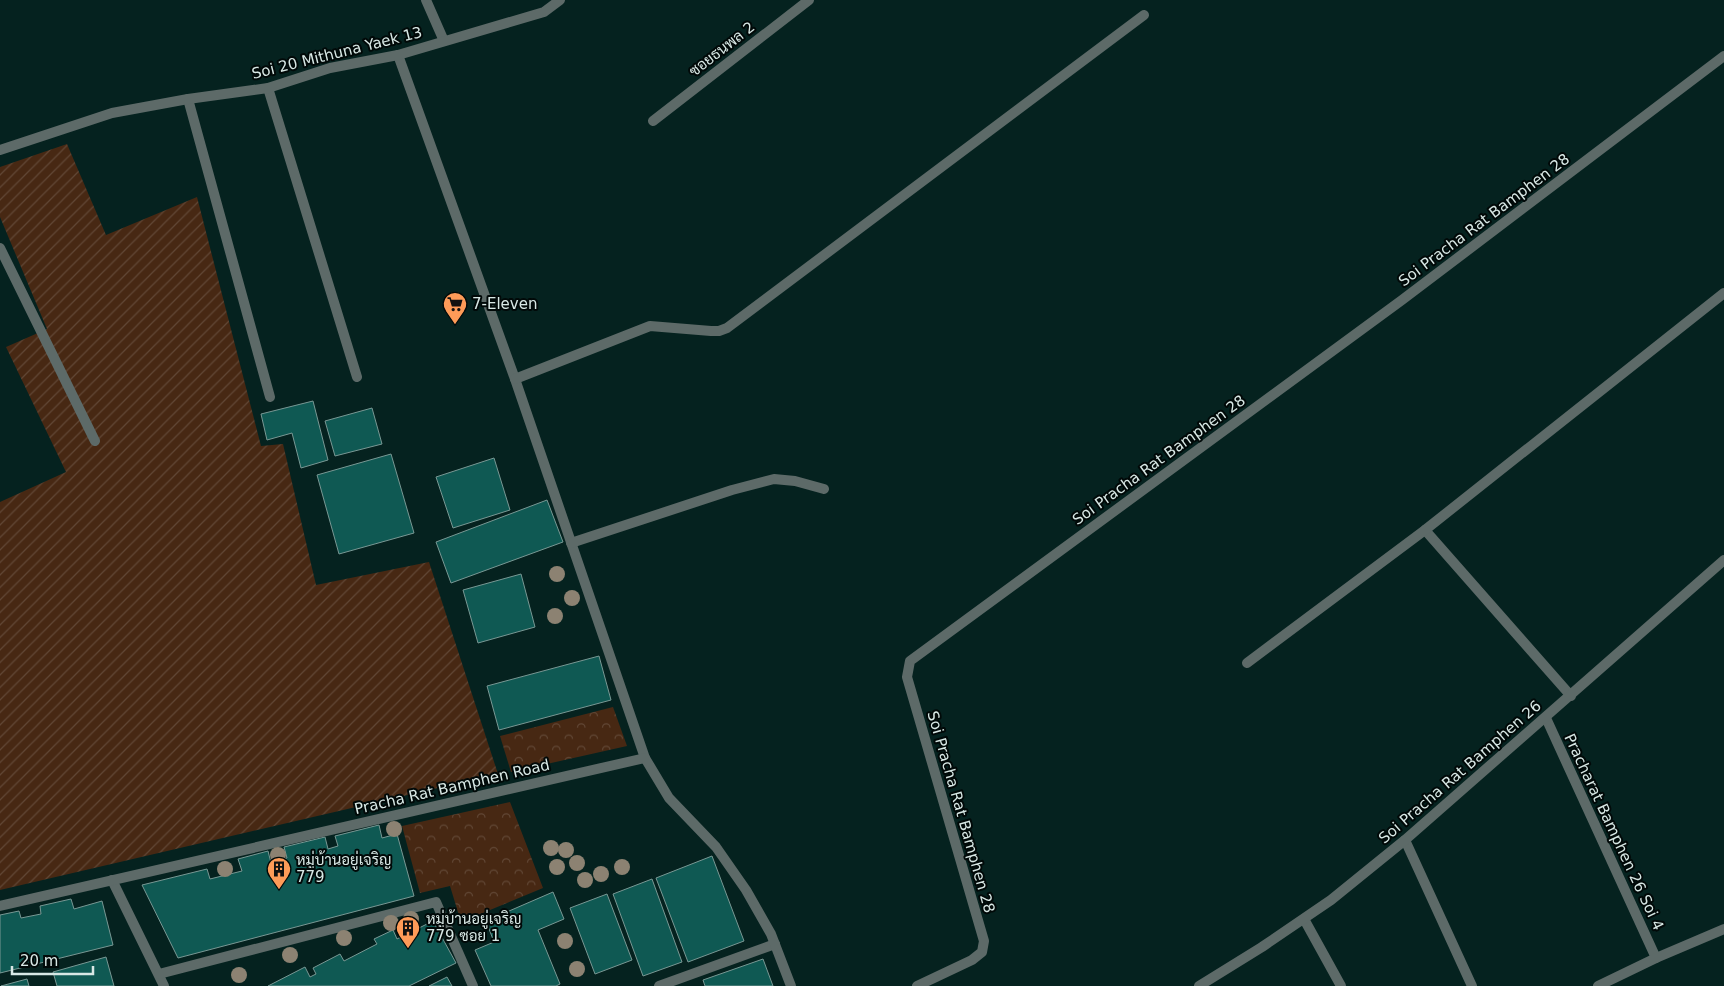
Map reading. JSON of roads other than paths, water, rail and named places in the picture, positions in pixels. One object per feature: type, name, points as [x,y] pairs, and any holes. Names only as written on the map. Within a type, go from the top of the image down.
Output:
[{"type":"street","points":[[426,0],[444,41]]},
{"type":"street","name":"Soi 20 Mithuna Yaek 13","points":[[0,150],[112,113],[188,99],[268,88],[330,68],[398,55],[544,12],[560,0]]},
{"type":"street","name":"ซอยธนพล 2","points":[[653,121],[809,0]]},
{"type":"street","points":[[515,379],[650,326],[711,331],[727,328],[1144,15]]},
{"type":"street","points":[[398,55],[515,379],[645,758],[668,798],[716,847],[746,890],[771,934],[791,986]]},
{"type":"street","name":"Soi Pracha Rat Bamphen 28","points":[[917,986],[972,960],[982,952],[984,941],[906,677],[910,661],[1394,306],[1724,56]]},
{"type":"street","points":[[268,88],[357,377]]},
{"type":"street","points":[[188,99],[270,396]]},
{"type":"street","points":[[0,248],[95,441]]},
{"type":"street","points":[[1247,663],[1425,530],[1724,293]]},
{"type":"street","points":[[571,543],[732,490],[774,479],[795,481],[824,489]]},
{"type":"street","points":[[1425,530],[1570,696]]},
{"type":"street","name":"Soi Pracha Rat Bamphen 26","points":[[1199,986],[1262,947],[1331,900],[1405,840],[1724,560]]},
{"type":"street","name":"Pracharat Bamphen 26 Soi 4","points":[[1546,718],[1656,958]]},
{"type":"street","name":"Pracha Rat Bamphen Road","points":[[0,906],[645,758]]},
{"type":"street","points":[[1405,840],[1472,986]]},
{"type":"street","points":[[112,880],[164,986]]},
{"type":"street","points":[[159,974],[436,902],[473,986]]},
{"type":"street","points":[[1304,919],[1341,986]]},
{"type":"street","points":[[1598,986],[1656,958],[1724,929]]},
{"type":"street","points":[[659,986],[775,944]]},
{"type":"place","name":"7-Eleven","points":[[455,325]]},
{"type":"place","name":"หมู่บ้านอยู่เจริญ 779","points":[[279,890]]},
{"type":"place","name":"หมู่บ้านอยู่เจริญ 779 ซอย 1","points":[[408,949]]}]
